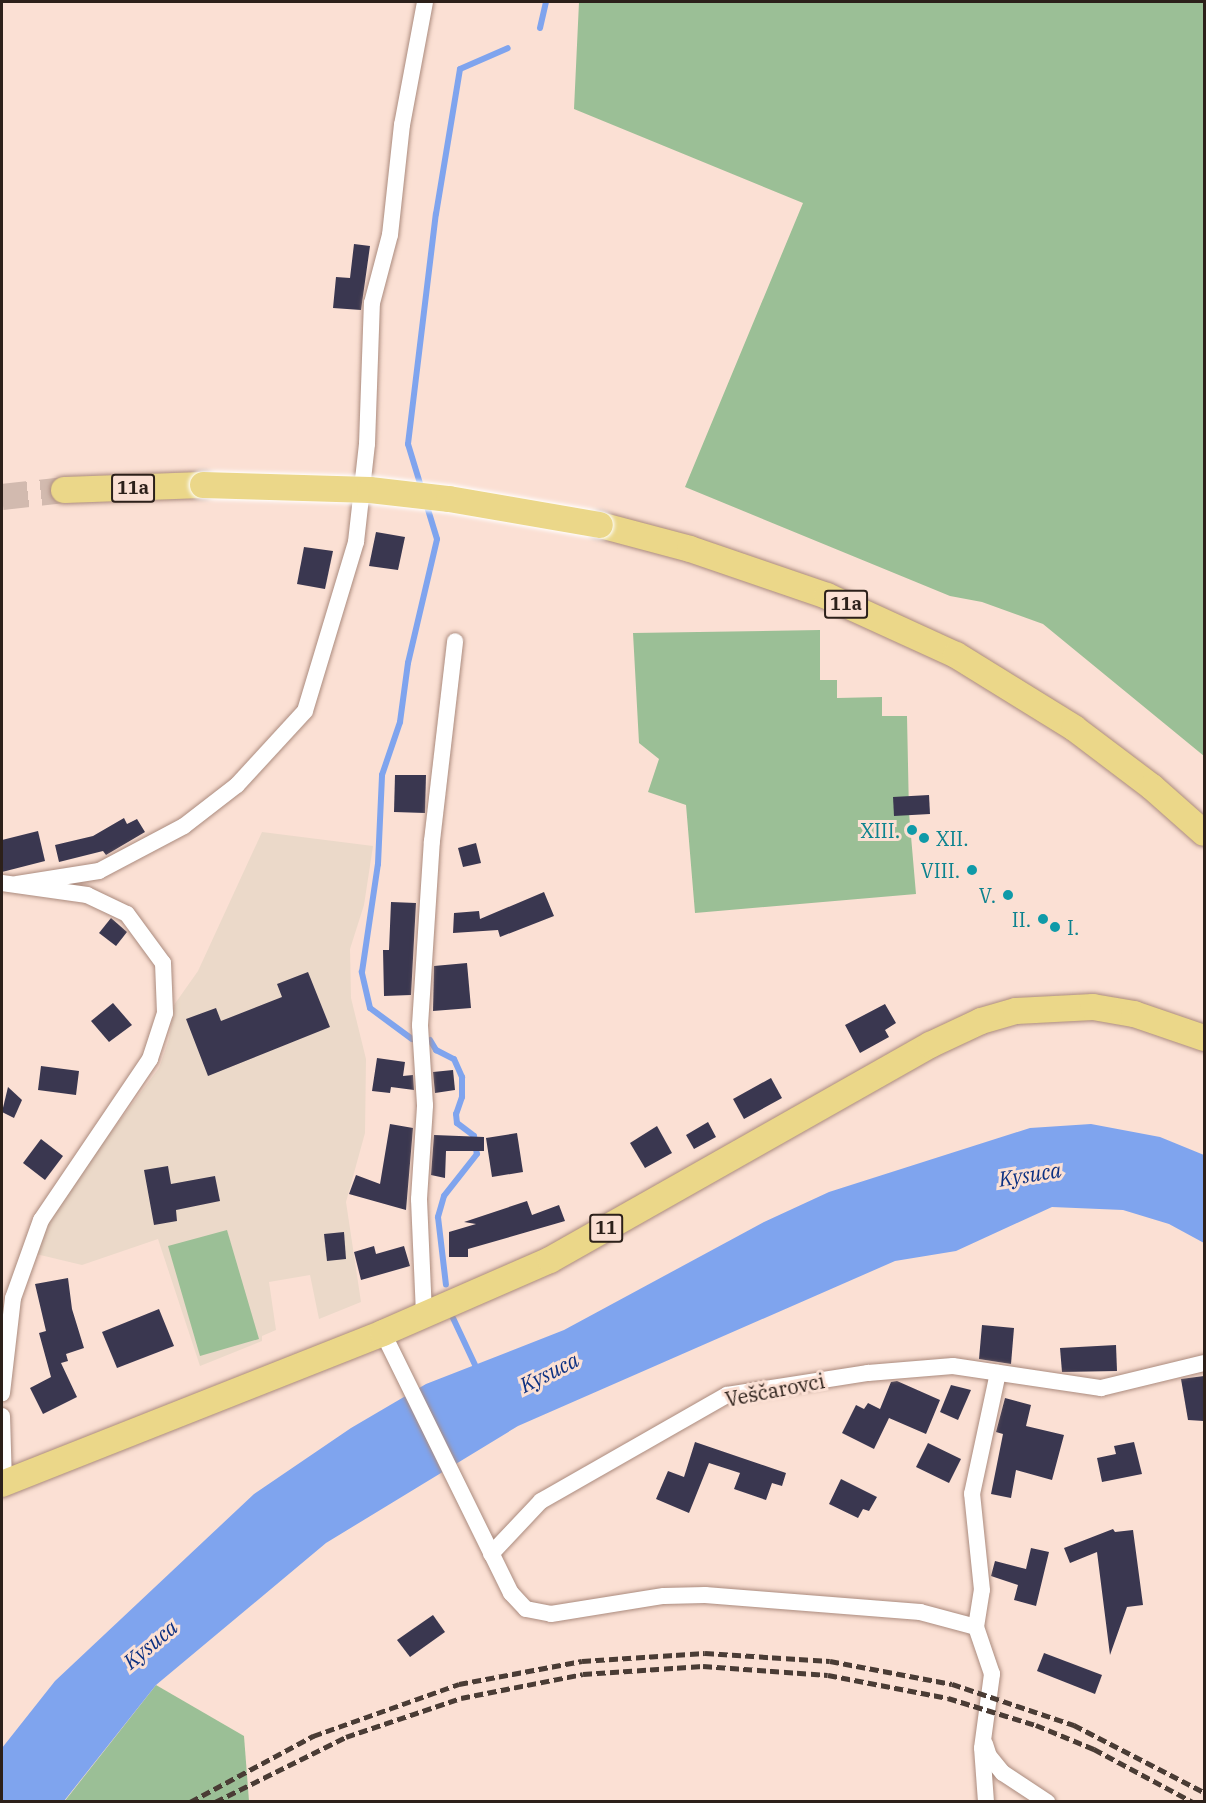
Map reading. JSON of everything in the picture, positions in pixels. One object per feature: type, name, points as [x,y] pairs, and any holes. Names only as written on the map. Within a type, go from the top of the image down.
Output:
[{"type":"main road","name":"11a","points":[[64,490],[203,485],[392,493],[501,507],[600,525],[690,549],[827,596],[956,655],[1074,728],[1204,833]]},
{"type":"main road","name":"11","points":[[3,1483],[383,1333],[550,1260],[911,1056],[981,1021],[1016,1011],[1094,1007],[1134,1014],[1204,1038]]},
{"type":"street","points":[[9,883],[99,871],[184,826],[237,785],[305,711],[356,542],[367,444],[372,303],[390,235],[402,125],[425,2]]},
{"type":"street","points":[[424,1314],[419,1199],[425,1105],[420,1025],[432,841],[454,641]]},
{"type":"street","points":[[2,1393],[13,1298],[41,1220],[150,1059],[165,1013],[163,963],[127,914],[87,895],[9,883]]},
{"type":"street","points":[[383,1333],[511,1593],[526,1608],[551,1614],[664,1596],[705,1595],[920,1612],[976,1627]]},
{"type":"street","name":"Veščarovci","points":[[491,1554],[541,1502],[727,1395],[868,1373],[952,1366],[1101,1388],[1204,1363]]},
{"type":"street","points":[[986,1802],[984,1731],[992,1674],[976,1627],[982,1590],[972,1494],[998,1373]]},
{"type":"street","points":[[2,1416],[3,1483]]},
{"type":"street","points":[[984,1731],[986,1748],[995,1764],[1015,1782],[1047,1802]]},
{"type":"shaded area","points":[[262,832],[373,846],[364,905],[350,949],[351,998],[366,1059],[365,1133],[346,1202],[361,1302],[319,1319],[310,1275],[269,1282],[276,1330],[262,1336],[262,1341],[200,1366],[158,1239],[82,1265],[36,1254],[46,1228],[91,1159],[159,1068],[169,1039],[174,1005],[198,971]]},
{"type":"green space","points":[[579,2],[1204,2],[1204,756],[1043,624],[982,602],[950,596],[685,487],[803,203],[574,109]]},
{"type":"green space","points":[[820,630],[820,680],[837,680],[837,698],[882,697],[882,716],[907,716],[909,813],[916,894],[695,913],[686,805],[648,792],[659,759],[639,743],[633,633]]},
{"type":"green space","points":[[227,1230],[259,1339],[200,1356],[168,1246]]},
{"type":"green space","points":[[156,1685],[244,1736],[249,1801],[64,1802]]},
{"type":"water","name":"Kysuca","points":[[1091,1124],[1160,1137],[1204,1155],[1204,1243],[1169,1224],[1123,1210],[1052,1207],[956,1251],[895,1261],[518,1426],[326,1543],[156,1685],[64,1801],[2,1801],[2,1748],[55,1681],[254,1494],[351,1428],[426,1384],[564,1330],[764,1222],[829,1192],[1030,1128]]},
{"type":"building","points":[[354,244],[370,246],[361,310],[333,308],[336,277],[350,278]]},
{"type":"building","points":[[376,532],[405,537],[398,570],[369,566]]},
{"type":"building","points":[[304,547],[333,551],[325,589],[297,584]]},
{"type":"building","points":[[395,775],[426,775],[425,813],[394,812]]},
{"type":"building","points":[[929,795],[930,814],[894,816],[893,797]]},
{"type":"building","points":[[124,818],[127,824],[137,819],[145,832],[106,855],[103,851],[59,862],[55,845],[93,836]]},
{"type":"building","points":[[38,831],[45,861],[2,872],[2,840]]},
{"type":"building","points":[[476,843],[481,863],[463,867],[458,848]]},
{"type":"building","points":[[544,892],[554,916],[500,937],[498,930],[453,933],[454,913],[479,911],[480,919]]},
{"type":"building","points":[[391,902],[416,903],[411,995],[384,996],[383,950],[389,950]]},
{"type":"building","points":[[111,918],[127,932],[116,946],[99,933]]},
{"type":"building","points":[[467,963],[471,1008],[433,1011],[434,966]]},
{"type":"building","points":[[308,972],[330,1027],[208,1076],[186,1019],[216,1008],[221,1021],[282,997],[277,984]]},
{"type":"building","points":[[113,1003],[132,1025],[109,1042],[91,1021]]},
{"type":"building","points":[[885,1004],[896,1023],[885,1030],[889,1037],[860,1053],[845,1025]]},
{"type":"building","points":[[377,1058],[405,1062],[403,1076],[413,1075],[414,1090],[391,1087],[390,1093],[372,1091]]},
{"type":"building","points":[[41,1066],[79,1071],[76,1095],[38,1090]]},
{"type":"building","points":[[453,1070],[455,1090],[435,1093],[433,1072]]},
{"type":"building","points":[[771,1078],[782,1098],[744,1119],[733,1099]]},
{"type":"building","points":[[8,1087],[22,1100],[14,1118],[2,1112]]},
{"type":"building","points":[[708,1122],[716,1137],[694,1149],[686,1135]]},
{"type":"building","points":[[390,1124],[413,1128],[406,1210],[349,1194],[356,1175],[380,1184]]},
{"type":"building","points":[[657,1126],[672,1153],[645,1168],[630,1143]]},
{"type":"building","points":[[517,1133],[523,1172],[492,1177],[486,1138]]},
{"type":"building","points":[[434,1135],[484,1137],[484,1151],[446,1151],[445,1178],[431,1175]]},
{"type":"building","points":[[41,1139],[63,1156],[45,1180],[23,1163]]},
{"type":"building","points":[[168,1166],[171,1184],[215,1176],[220,1201],[176,1210],[177,1221],[154,1225],[144,1170]]},
{"type":"building","points":[[527,1201],[532,1215],[559,1205],[565,1221],[468,1249],[468,1257],[449,1257],[449,1232],[476,1224],[464,1222]]},
{"type":"building","points":[[344,1232],[346,1259],[327,1261],[324,1234]]},
{"type":"building","points":[[374,1246],[376,1254],[404,1246],[410,1266],[361,1280],[354,1252]]},
{"type":"building","points":[[68,1278],[72,1309],[84,1348],[66,1354],[68,1361],[61,1363],[77,1397],[43,1414],[30,1388],[51,1377],[39,1333],[46,1331],[35,1284]]},
{"type":"building","points":[[159,1309],[174,1346],[117,1368],[102,1332]]},
{"type":"building","points":[[982,1325],[1014,1328],[1011,1364],[979,1359]]},
{"type":"building","points":[[1116,1345],[1117,1371],[1062,1372],[1060,1348]]},
{"type":"building","points":[[1204,1376],[1204,1421],[1188,1420],[1181,1379]]},
{"type":"building","points":[[897,1381],[940,1400],[926,1434],[889,1418],[874,1449],[842,1433],[856,1405],[864,1409],[868,1403],[880,1409],[891,1382]]},
{"type":"building","points":[[951,1385],[971,1390],[958,1420],[940,1412]]},
{"type":"building","points":[[1005,1398],[1031,1405],[1026,1426],[1064,1435],[1052,1480],[1016,1470],[1011,1498],[991,1494],[1003,1434],[996,1432]]},
{"type":"building","points":[[695,1442],[786,1473],[782,1486],[772,1483],[766,1500],[734,1489],[740,1473],[709,1463],[689,1513],[656,1499],[668,1471],[684,1477]]},
{"type":"building","points":[[1134,1442],[1142,1474],[1102,1482],[1097,1458],[1116,1454],[1114,1446]]},
{"type":"building","points":[[928,1443],[961,1459],[949,1483],[916,1467]]},
{"type":"building","points":[[841,1479],[877,1497],[869,1511],[863,1509],[858,1518],[829,1504]]},
{"type":"building","points":[[1113,1529],[1115,1532],[1133,1530],[1143,1605],[1127,1607],[1110,1655],[1097,1552],[1070,1563],[1064,1548]]},
{"type":"building","points":[[1031,1548],[1049,1552],[1036,1606],[1014,1600],[1018,1585],[991,1576],[995,1561],[1026,1569]]},
{"type":"building","points":[[433,1615],[445,1632],[410,1657],[397,1640]]},
{"type":"building","points":[[1044,1653],[1102,1675],[1095,1694],[1037,1671]]},
{"type":"waterway","points":[[540,28],[546,2]]},
{"type":"waterway","points":[[422,490],[408,444],[436,214],[460,69],[508,48]]},
{"type":"waterway","points":[[412,1039],[370,1008],[362,972],[378,864],[382,775],[400,722],[408,663],[437,539],[426,502]]},
{"type":"waterway","points":[[430,1040],[436,1050],[454,1059],[462,1077],[462,1097],[456,1114],[457,1123],[474,1136],[477,1154],[444,1196],[438,1217],[446,1285]]},
{"type":"waterway","points":[[453,1318],[477,1369]]},
{"type":"tunnel","points":[[2,497],[64,490]]},
{"type":"railway","points":[[190,1802],[313,1736],[459,1684],[582,1661],[705,1653],[830,1661],[952,1684],[1074,1725],[1204,1792]]},
{"type":"railway","points":[[215,1802],[346,1737],[461,1698],[583,1674],[703,1666],[828,1675],[948,1698],[1036,1725],[1094,1749],[1193,1802]]},
{"type":"place","name":"XIII.","points":[[912,830]]},
{"type":"place","name":"XII.","points":[[924,838]]},
{"type":"place","name":"VIII.","points":[[972,870]]},
{"type":"place","name":"V.","points":[[1008,895]]},
{"type":"place","name":"II.","points":[[1043,919]]},
{"type":"place","name":"I.","points":[[1055,927]]}]
